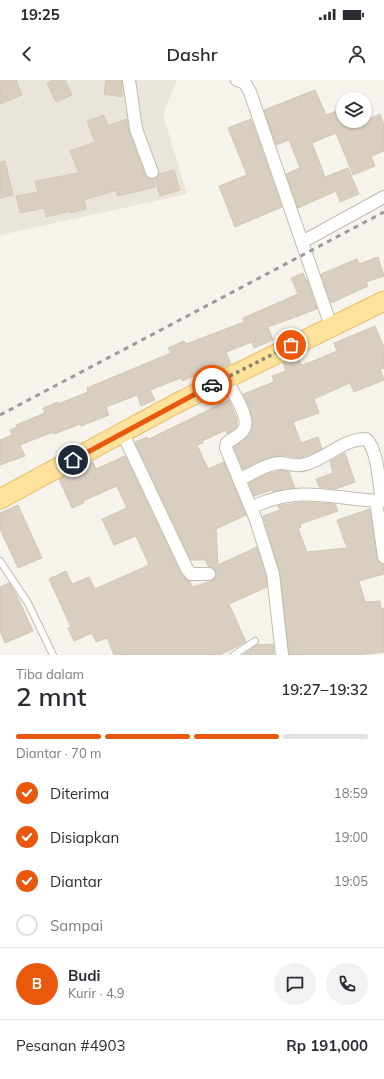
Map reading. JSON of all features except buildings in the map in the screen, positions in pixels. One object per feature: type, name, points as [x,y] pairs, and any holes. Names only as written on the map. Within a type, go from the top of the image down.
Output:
[{"type":"main road","points":[[0,499],[122,432],[225,378],[384,300]]},
{"type":"street","points":[[129,80],[136,129],[152,172]]},
{"type":"street","points":[[237,80],[245,83],[252,83],[302,242],[331,326]]},
{"type":"street","points":[[302,242],[384,197]]},
{"type":"street","points":[[225,378],[244,413],[246,425],[242,432],[226,446],[251,508],[273,574],[282,655]]},
{"type":"street","points":[[122,432],[187,570],[191,574],[209,574]]},
{"type":"street","points":[[239,480],[280,463],[293,466],[305,465],[318,460],[335,449],[366,439],[370,443],[376,462],[381,501],[384,557]]},
{"type":"street","points":[[251,508],[267,500],[295,493],[381,501]]},
{"type":"lane","points":[[0,561],[28,603],[50,654]]},
{"type":"lane","points":[[234,655],[255,641]]},
{"type":"shaded area","points":[[0,80],[177,80],[163,115],[187,194],[0,235]]},
{"type":"railway","points":[[0,415],[384,212]]},
{"type":"way so far","points":[[212,385],[291,345]]},
{"type":"route","points":[[73,460],[212,385]]}]
